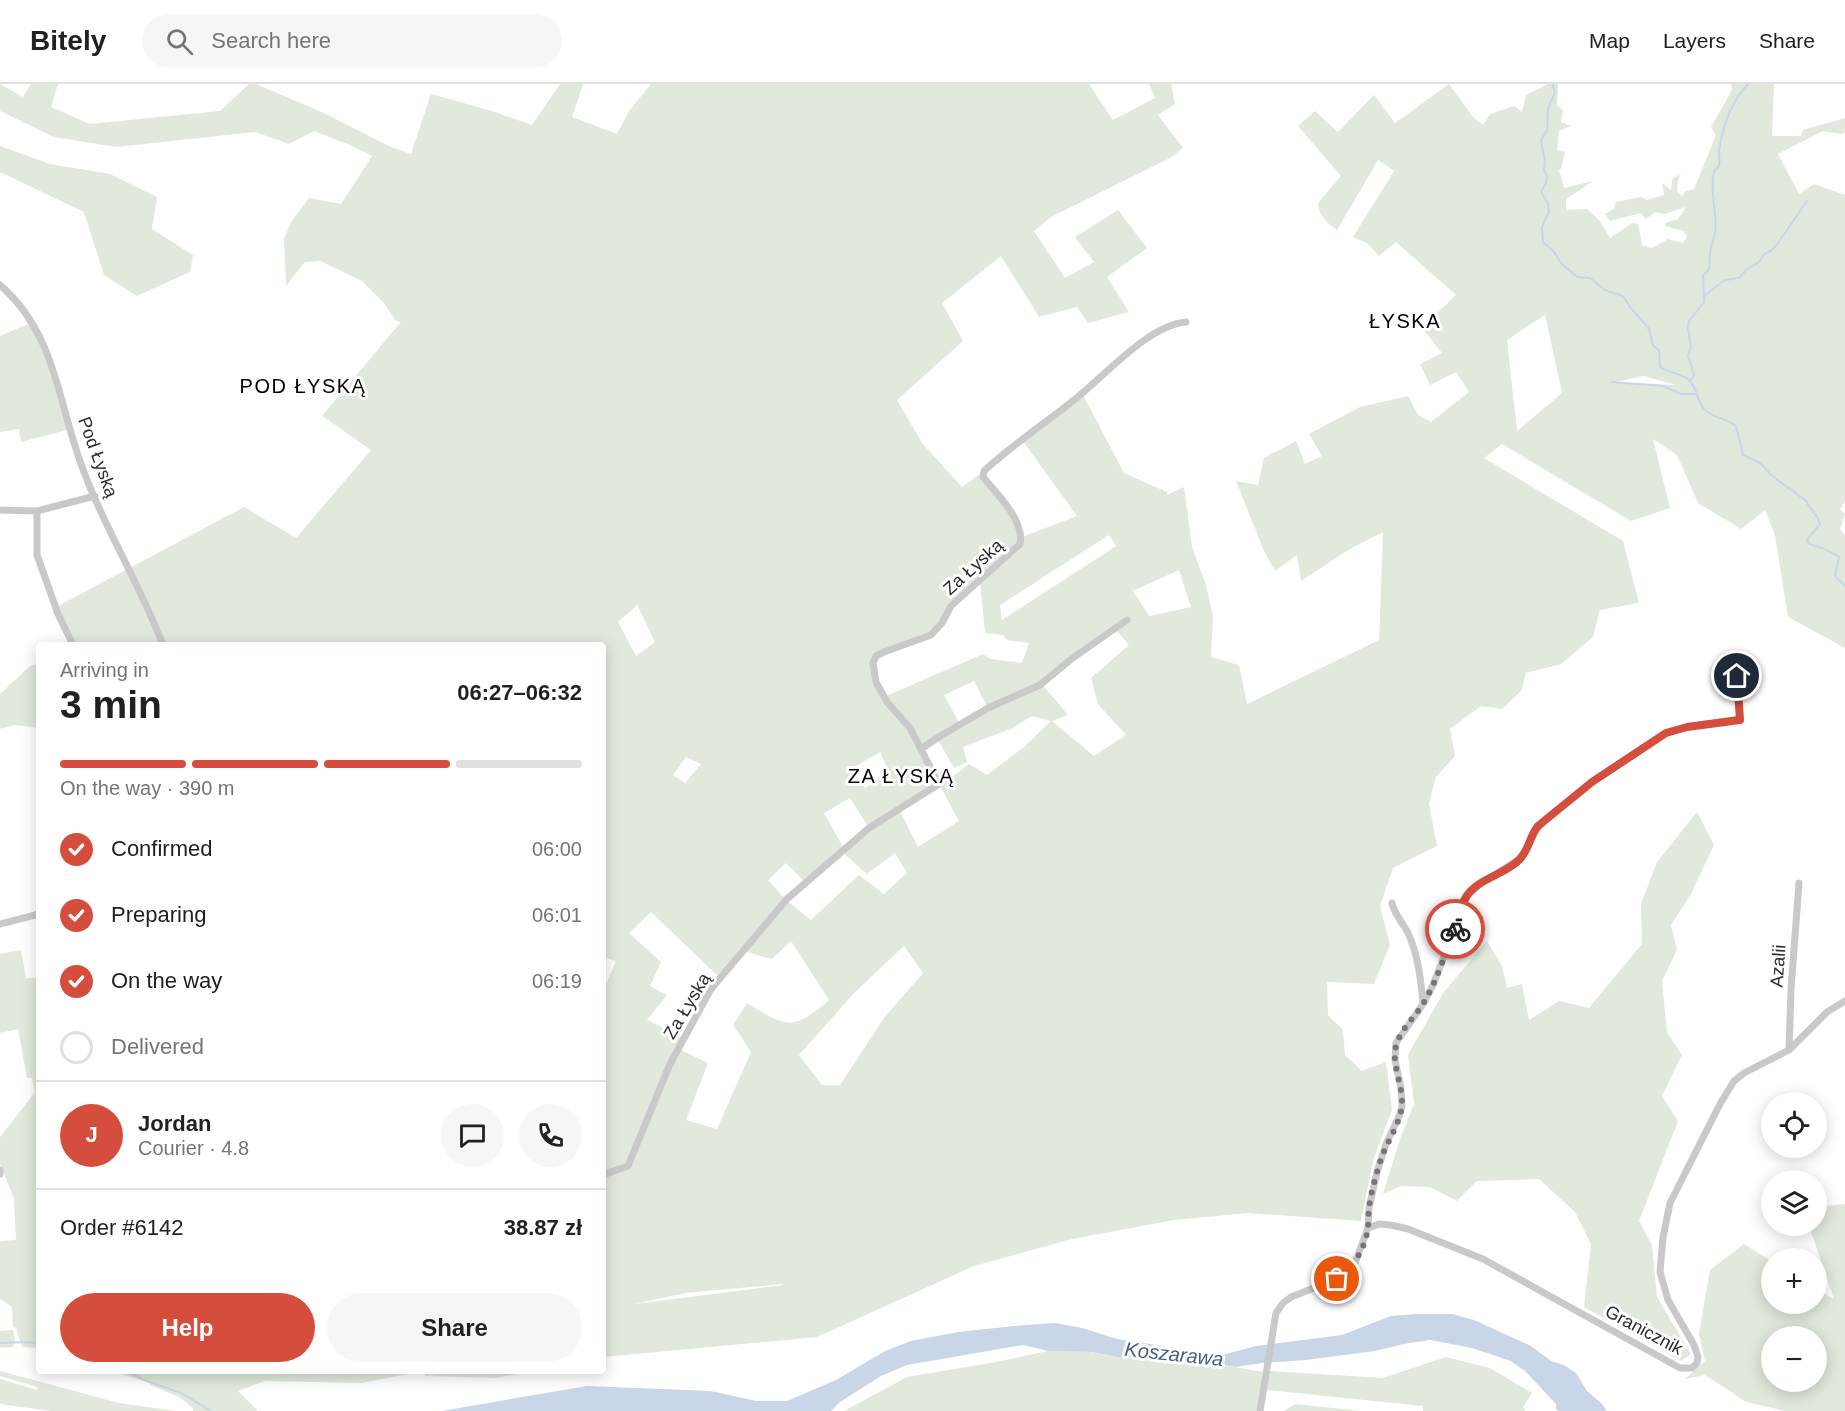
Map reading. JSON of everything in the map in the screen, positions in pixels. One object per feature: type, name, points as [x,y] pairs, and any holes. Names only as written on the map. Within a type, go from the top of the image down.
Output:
[{"type":"street","name":"Pod Łyską","points":[[0,285],[33,322],[45,348],[80,461],[162,642]]},
{"type":"street","name":"Za Łyską","points":[[606,1174],[628,1166],[670,1064],[711,989],[787,899],[869,828],[939,784],[910,728],[887,702],[876,682],[873,663],[876,656],[884,652],[931,635],[942,623],[951,606],[1020,544],[1022,538],[1018,522],[983,477],[984,471],[1000,456],[1077,399],[1147,338],[1174,324],[1186,321]]},
{"type":"street","points":[[0,510],[37,511],[95,496]]},
{"type":"street","points":[[37,511],[37,555],[58,614],[72,642]]},
{"type":"street","points":[[921,749],[988,708],[1040,685],[1070,660],[1127,620]]},
{"type":"street","points":[[1260,1411],[1276,1313],[1291,1297],[1345,1275],[1355,1263],[1368,1228],[1369,1208],[1377,1172],[1402,1106],[1394,1051],[1396,1043],[1423,1004],[1437,974],[1462,905],[1471,891],[1518,860],[1526,850],[1533,833],[1547,818],[1592,782],[1666,733],[1687,727],[1740,720],[1737,676]]},
{"type":"street","name":"Azalii","points":[[1789,1050],[1799,883]]},
{"type":"street","points":[[1392,903],[1413,947],[1423,1004]]},
{"type":"street","points":[[0,924],[36,915]]},
{"type":"street","name":"Granicznik","points":[[1368,1228],[1379,1224],[1408,1229],[1483,1259],[1680,1368],[1692,1368],[1697,1363],[1698,1357],[1694,1345],[1668,1300],[1660,1272],[1663,1237],[1671,1203],[1720,1104],[1734,1081],[1744,1073],[1789,1050],[1827,1012],[1845,1001]]},
{"type":"shaded area","points":[[0,84],[23,97],[31,84],[58,84],[51,107],[90,124],[220,111],[249,84],[256,84],[324,113],[391,147],[411,154],[431,94],[532,125],[560,84],[583,84],[572,117],[617,134],[629,111],[651,84],[1089,84],[1113,120],[1155,98],[1149,84],[1171,84],[1175,104],[1158,115],[1183,148],[1170,158],[1051,217],[1034,231],[1065,278],[1094,262],[1075,237],[1118,210],[1147,248],[1107,277],[1129,312],[1088,323],[1077,307],[1039,317],[1001,256],[942,303],[963,341],[897,400],[922,443],[962,487],[984,471],[1022,537],[1077,516],[1022,440],[1077,399],[1084,397],[1124,473],[1167,492],[1167,495],[1184,487],[1192,547],[1206,585],[1213,617],[1211,657],[1239,665],[1247,704],[1379,640],[1383,532],[1350,549],[1301,581],[1297,555],[1275,571],[1264,551],[1236,481],[1258,485],[1264,458],[1296,441],[1305,464],[1322,456],[1309,434],[1360,407],[1408,396],[1418,415],[1431,422],[1469,392],[1456,372],[1430,385],[1420,364],[1442,353],[1422,328],[1456,295],[1396,242],[1379,256],[1367,243],[1353,237],[1394,171],[1378,160],[1337,230],[1324,218],[1318,203],[1341,176],[1298,126],[1315,111],[1338,132],[1374,95],[1395,123],[1449,84],[1473,117],[1483,125],[1490,114],[1514,106],[1522,112],[1526,95],[1548,84],[1558,84],[1557,105],[1563,110],[1561,122],[1571,126],[1559,131],[1557,150],[1565,152],[1559,170],[1564,188],[1593,181],[1566,199],[1566,210],[1587,209],[1599,220],[1610,238],[1632,223],[1638,224],[1642,245],[1652,248],[1668,239],[1683,243],[1687,236],[1683,231],[1665,226],[1665,223],[1678,219],[1686,207],[1664,214],[1655,212],[1646,219],[1641,213],[1610,221],[1605,214],[1614,209],[1616,202],[1642,197],[1647,200],[1664,195],[1662,183],[1671,190],[1673,178],[1681,174],[1677,191],[1682,196],[1686,191],[1694,189],[1716,135],[1711,127],[1732,90],[1731,84],[1774,84],[1772,136],[1801,136],[1803,130],[1845,118],[1845,132],[1842,134],[1823,131],[1778,154],[1799,194],[1814,184],[1845,195],[1845,501],[1840,509],[1845,514],[1840,529],[1845,535],[1845,648],[1788,617],[1775,535],[1765,510],[1741,529],[1698,503],[1677,455],[1653,439],[1670,508],[1631,521],[1502,444],[1484,458],[1623,541],[1639,603],[1600,610],[1593,637],[1561,664],[1526,673],[1521,691],[1502,709],[1481,706],[1450,729],[1455,756],[1436,777],[1429,803],[1437,846],[1393,868],[1380,906],[1390,945],[1374,984],[1327,982],[1328,1015],[1343,1030],[1345,1055],[1362,1071],[1386,1062],[1392,1110],[1373,1161],[1361,1221],[1248,1213],[1174,1220],[1072,1239],[974,1266],[817,1337],[606,1357],[606,984],[616,961],[606,958],[606,642],[72,642],[58,606],[244,507],[296,538],[371,450],[322,416],[401,322],[395,320],[384,303],[362,281],[320,261],[305,262],[286,286],[284,239],[291,222],[309,198],[341,204],[372,156],[314,131],[289,144],[255,132],[116,147],[54,137],[0,111]],"holes":[[[1545,315],[1562,393],[1517,431],[1507,340]],[[1644,376],[1676,385],[1615,382]],[[1109,535],[1116,546],[1002,620],[1000,605]],[[1179,570],[1191,607],[1149,616],[1133,591]],[[980,581],[985,633],[1003,635],[1007,640],[1029,643],[1022,663],[991,659],[983,654],[884,697],[873,663],[876,656],[937,629],[951,606]],[[637,605],[655,642],[636,656],[618,622]],[[1116,630],[1129,645],[1091,678],[1098,704],[1126,735],[1094,756],[1052,721],[1068,715],[1043,685],[1040,685]],[[974,681],[988,708],[960,724],[944,695]],[[1032,716],[1051,721],[1024,747],[987,775],[969,764],[940,786],[959,821],[918,847],[899,809],[939,784],[921,749],[937,738],[954,768],[967,762],[963,747],[1013,728]],[[880,752],[889,772],[865,788],[851,769]],[[686,757],[701,764],[685,783],[673,775]],[[850,798],[869,828],[842,852],[867,874],[895,853],[907,873],[884,894],[859,875],[811,920],[786,900],[768,880],[786,863],[806,883],[843,847],[824,813]],[[651,912],[720,978],[743,951],[772,959],[791,941],[829,1000],[806,1017],[789,1022],[771,1017],[747,1003],[733,1025],[751,1052],[717,1129],[686,1120],[708,1063],[679,1049],[684,1038],[647,1020],[667,995],[650,986],[661,962],[629,933]],[[904,946],[923,973],[884,1018],[840,1085],[822,1085],[799,1055],[855,992]],[[783,1284],[783,1285],[635,1304],[685,1293]]]},
{"type":"shaded area","points":[[0,146],[50,164],[110,174],[157,197],[152,229],[193,255],[190,272],[137,296],[104,275],[84,212],[0,172]]},
{"type":"shaded area","points":[[33,322],[71,429],[21,442],[19,429],[0,432],[0,336]]},
{"type":"shaded area","points":[[36,665],[36,728],[15,725],[0,729],[0,694],[30,666]]},
{"type":"shaded area","points":[[1697,812],[1714,845],[1691,894],[1671,925],[1677,950],[1662,981],[1667,1032],[1682,1055],[1662,1096],[1678,1121],[1639,1221],[1652,1245],[1657,1297],[1691,1354],[1681,1361],[1584,1307],[1591,1244],[1575,1212],[1539,1179],[1477,1181],[1457,1201],[1430,1187],[1401,1186],[1383,1194],[1401,1136],[1414,1104],[1408,1055],[1443,993],[1487,941],[1502,966],[1507,988],[1522,984],[1529,1020],[1559,1001],[1589,1008],[1642,944],[1641,904],[1657,862]]},
{"type":"shaded area","points":[[21,950],[26,978],[36,978],[36,1348],[22,1347],[16,1328],[13,1327],[12,1307],[0,1299],[0,1241],[16,1240],[14,1199],[0,1163],[0,1137],[35,1092],[32,1078],[27,1078],[18,1029],[0,1033],[0,954]]},
{"type":"shaded area","points":[[1845,1204],[1845,1411],[1785,1411],[1746,1402],[1705,1375],[1685,1379],[1705,1361],[1699,1334],[1710,1270],[1744,1244],[1761,1255],[1761,1314],[1827,1314],[1827,1295],[1834,1299],[1827,1279],[1827,1248],[1817,1248],[1812,1236],[1827,1236],[1827,1206]]},
{"type":"shaded area","points":[[13,1330],[15,1340],[13,1347],[0,1348],[0,1331]]},
{"type":"shaded area","points":[[1048,1351],[1090,1352],[1123,1358],[1198,1361],[1264,1372],[1258,1411],[844,1411],[907,1377]]},
{"type":"shaded area","points":[[1446,1357],[1490,1368],[1532,1393],[1523,1407],[1526,1411],[1423,1411],[1423,1406],[1267,1390],[1270,1371],[1383,1378]]},
{"type":"shaded area","points":[[0,1371],[119,1403],[176,1411],[51,1411],[0,1404],[0,1379],[37,1390],[38,1387],[0,1376]]},
{"type":"shaded area","points":[[121,1374],[407,1374],[362,1383],[265,1381],[238,1391],[258,1411],[193,1411],[193,1408],[179,1397],[150,1385],[150,1383]]},
{"type":"shaded area","points":[[424,1374],[430,1374],[429,1376],[434,1374],[517,1374],[496,1378],[426,1376]]},
{"type":"shaded area","points":[[1295,1404],[1361,1411],[1284,1411]]},
{"type":"water","name":"Koszarawa","points":[[1452,1314],[1474,1320],[1531,1346],[1551,1361],[1564,1365],[1576,1373],[1587,1391],[1607,1411],[1559,1411],[1556,1409],[1556,1404],[1525,1371],[1511,1361],[1472,1348],[1430,1340],[1375,1351],[1236,1367],[1198,1361],[1123,1358],[1092,1352],[1048,1351],[1023,1345],[907,1365],[881,1376],[840,1402],[831,1411],[442,1411],[587,1386],[711,1391],[756,1401],[787,1401],[836,1380],[885,1351],[911,1341],[958,1332],[1014,1326],[1056,1323],[1117,1339],[1222,1355],[1256,1346],[1342,1335],[1391,1316]]},
{"type":"waterway","points":[[1690,382],[1694,375],[1688,355],[1691,347],[1688,328],[1689,321],[1704,302],[1703,275],[1709,269],[1715,233],[1714,172],[1719,165],[1720,142],[1725,124],[1737,98],[1748,84]]},
{"type":"waterway","points":[[1553,85],[1555,93],[1548,108],[1547,130],[1541,141],[1545,162],[1544,170],[1547,176],[1541,192],[1548,203],[1549,211],[1542,227],[1543,242],[1577,277],[1590,278],[1605,290],[1623,296],[1649,329],[1653,345],[1659,351],[1660,367],[1690,381],[1706,411],[1736,426],[1743,455],[1760,463],[1771,475],[1805,500],[1820,524],[1807,540],[1809,544],[1839,557],[1835,576],[1845,586]]},
{"type":"waterway","points":[[1704,296],[1725,280],[1739,278],[1746,270],[1759,262],[1765,253],[1771,251],[1807,201]]},
{"type":"waterway","points":[[1612,382],[1663,386],[1681,394],[1697,394]]},
{"type":"waterway","points":[[0,1343],[36,1343]]},
{"type":"waterway","points":[[132,1374],[181,1393],[211,1411]]},
{"type":"way so far","points":[[1337,1279],[1351,1269],[1360,1251],[1368,1228],[1369,1208],[1377,1172],[1386,1144],[1400,1114],[1402,1099],[1394,1051],[1396,1043],[1433,985],[1455,929]]},
{"type":"district","name":"ŁYSKA","points":[[1405,321]]},
{"type":"district","name":"POD ŁYSKĄ","points":[[303,386]]},
{"type":"district","name":"ZA ŁYSKĄ","points":[[901,776]]},
{"type":"route","points":[[1455,929],[1462,905],[1471,891],[1513,865],[1523,855],[1529,839],[1538,826],[1592,782],[1666,733],[1678,728],[1740,720],[1737,676]]}]
